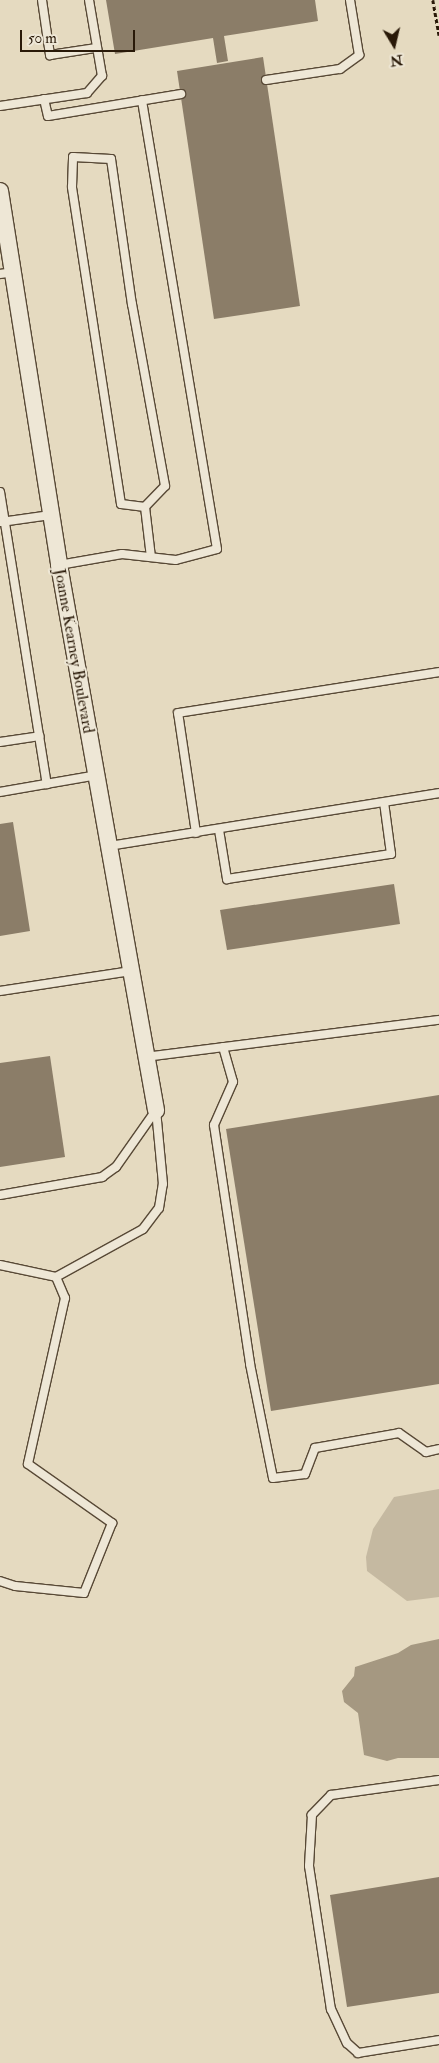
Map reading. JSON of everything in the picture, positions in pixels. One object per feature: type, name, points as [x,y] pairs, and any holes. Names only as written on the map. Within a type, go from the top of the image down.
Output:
[{"type":"street","name":"Joanne Kearney Boulevard","points":[[0,191],[7,273],[97,775],[145,1057],[156,1110]]},
{"type":"lane","points":[[42,0],[50,55],[96,48]]},
{"type":"lane","points":[[0,106],[87,93],[102,76],[89,0]]},
{"type":"lane","points":[[266,80],[340,69],[359,55],[350,0]]},
{"type":"lane","points":[[44,99],[48,116],[181,94]]},
{"type":"lane","points":[[59,565],[122,554],[176,560],[217,549],[142,100]]},
{"type":"lane","points":[[145,507],[121,504],[72,187],[73,157],[111,159],[132,304],[164,486],[145,507],[151,557]]},
{"type":"lane","points":[[0,492],[2,522],[47,784]]},
{"type":"lane","points":[[2,522],[51,515]]},
{"type":"lane","points":[[196,833],[178,713],[439,672]]},
{"type":"lane","points":[[0,742],[40,736]]},
{"type":"lane","points":[[0,792],[97,775]]},
{"type":"lane","points":[[109,846],[219,830],[439,793]]},
{"type":"lane","points":[[219,830],[227,879],[391,854],[384,802]]},
{"type":"lane","points":[[0,991],[130,971]]},
{"type":"lane","points":[[145,1057],[439,1020]]},
{"type":"lane","points":[[223,1047],[233,1082],[214,1125],[250,1364],[273,1478],[305,1474],[315,1448],[399,1433],[426,1452],[439,1449]]},
{"type":"lane","points":[[0,1195],[102,1177],[116,1167],[156,1110]]},
{"type":"lane","points":[[0,1264],[56,1277],[143,1229],[159,1208],[163,1184],[156,1110]]},
{"type":"lane","points":[[0,1581],[15,1586],[84,1593],[112,1523],[96,1509],[28,1464],[65,1298],[56,1277]]},
{"type":"lane","points":[[439,1780],[331,1795],[312,1815],[309,1866],[332,2008],[347,2044],[358,2053],[439,2040]]},
{"type":"path","points":[[433,0],[439,35]]},
{"type":"shaded area","points":[[439,1489],[439,1597],[407,1601],[367,1571],[366,1557],[373,1529],[394,1497]]},
{"type":"shaded area","points":[[439,1639],[439,1758],[398,1758],[387,1761],[364,1755],[358,1713],[344,1702],[342,1691],[354,1676],[355,1667],[398,1653],[411,1645]]},
{"type":"building","points":[[106,0],[315,0],[318,21],[224,36],[228,61],[217,63],[213,38],[115,54]]},
{"type":"building","points":[[263,57],[300,306],[214,319],[177,71]]},
{"type":"building","points":[[13,822],[30,931],[0,936],[0,824]]},
{"type":"building","points":[[394,884],[400,924],[227,950],[220,910]]},
{"type":"building","points":[[50,1056],[65,1157],[0,1167],[0,1063]]},
{"type":"building","points":[[439,1095],[439,1384],[271,1411],[226,1129]]},
{"type":"building","points":[[439,1877],[439,1993],[347,2007],[330,1895]]}]
